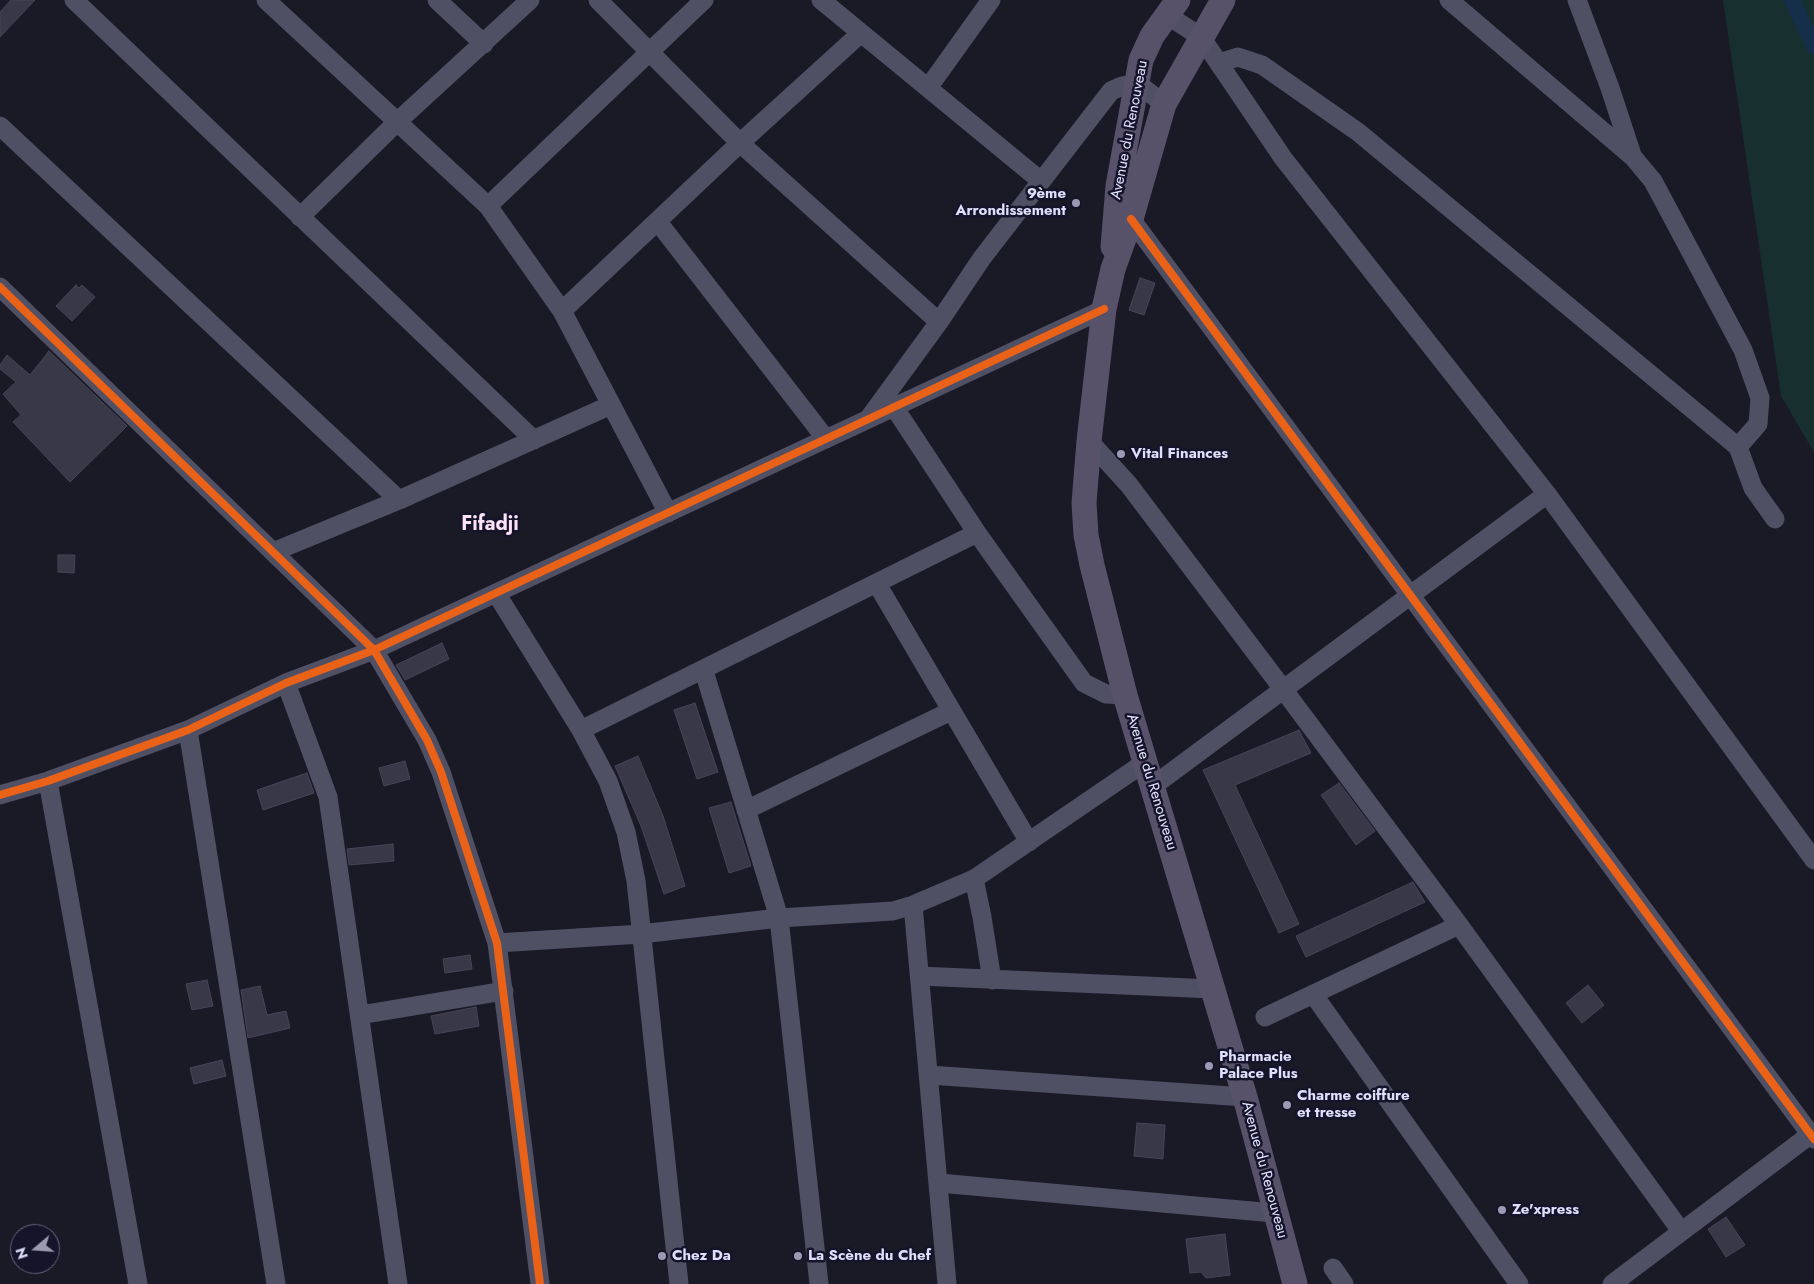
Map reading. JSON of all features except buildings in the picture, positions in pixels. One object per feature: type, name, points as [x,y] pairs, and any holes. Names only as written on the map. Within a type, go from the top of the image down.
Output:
[{"type":"main road","name":"Avenue du Renouveau","points":[[1223,0],[1164,104],[1131,220],[1113,269],[1104,309],[1088,441],[1084,503],[1086,535],[1125,695],[1144,763],[1153,786],[1214,989],[1295,1284]]},
{"type":"main road","name":"Avenue du Renouveau","points":[[1113,269],[1114,218],[1136,83],[1142,60],[1152,36],[1172,8]]},
{"type":"street","points":[[74,0],[534,440]]},
{"type":"street","points":[[266,0],[488,206],[562,311],[668,513]]},
{"type":"street","points":[[437,0],[484,44]]},
{"type":"street","points":[[300,217],[397,122],[530,0]]},
{"type":"street","points":[[598,0],[740,143],[939,322]]},
{"type":"street","points":[[488,206],[704,0]]},
{"type":"street","points":[[821,0],[1041,181]]},
{"type":"street","points":[[928,88],[991,0]]},
{"type":"street","points":[[1449,0],[1633,156],[1652,181],[1743,350],[1760,398],[1758,424],[1738,447]]},
{"type":"street","points":[[1577,0],[1633,156]]},
{"type":"street","points":[[1172,8],[1201,37],[1283,158],[1547,494],[1814,860]]},
{"type":"street","points":[[562,311],[740,143],[862,33]]},
{"type":"street","points":[[1219,63],[1238,57],[1262,65],[1358,132],[1738,447],[1753,488],[1775,519]]},
{"type":"street","points":[[868,419],[939,322],[982,258],[1111,91],[1136,83],[1164,104]]},
{"type":"street","points":[[0,126],[399,500]]},
{"type":"street","points":[[1131,220],[1812,1136],[1612,1284]]},
{"type":"street","points":[[658,222],[826,439]]},
{"type":"street","points":[[0,287],[374,650],[427,740],[441,772],[497,943],[540,1284]]},
{"type":"street","points":[[0,794],[48,782],[188,730],[286,683],[374,650],[1104,309]]},
{"type":"street","points":[[273,552],[399,500],[612,405]]},
{"type":"street","points":[[894,407],[977,533],[1084,683],[1106,694],[1125,695]]},
{"type":"street","points":[[1088,441],[1128,485],[1284,690],[1459,925],[1682,1232]]},
{"type":"street","points":[[1153,786],[1547,494]]},
{"type":"street","points":[[581,730],[704,671],[977,533]]},
{"type":"street","points":[[877,584],[1028,842]]},
{"type":"street","points":[[496,593],[581,730],[608,781],[626,832],[636,881],[680,1284]]},
{"type":"street","points":[[704,671],[779,918],[819,1284]]},
{"type":"street","points":[[286,683],[328,797],[398,1284]]},
{"type":"street","points":[[746,810],[951,711]]},
{"type":"street","points":[[188,730],[276,1284]]},
{"type":"street","points":[[497,943],[641,934],[779,918],[893,911],[974,879],[1144,763]]},
{"type":"street","points":[[48,782],[138,1284]]},
{"type":"street","points":[[974,879],[992,980]]},
{"type":"street","points":[[912,905],[947,1284]]},
{"type":"street","points":[[1265,1017],[1459,925]]},
{"type":"street","points":[[920,976],[1214,989]]},
{"type":"street","points":[[360,1016],[504,991]]},
{"type":"street","points":[[1313,994],[1519,1284]]},
{"type":"street","points":[[929,1075],[1245,1097]]},
{"type":"street","points":[[939,1183],[1274,1213]]},
{"type":"street","points":[[1333,1268],[1344,1284]]},
{"type":"green space","points":[[1723,0],[1814,0],[1814,452],[1781,396]]},
{"type":"waterway","points":[[1792,0],[1814,46]]},
{"type":"cycle path","points":[[1131,219],[1814,1139]]},
{"type":"cycle path","points":[[0,287],[374,650],[427,740],[441,772],[497,943],[540,1284]]},
{"type":"cycle path","points":[[0,795],[48,781],[188,730],[286,683],[374,650],[1104,309]]},
{"type":"place","name":"9ème Arrondissement","points":[[1076,203]]},
{"type":"place","name":"Vital Finances","points":[[1121,454]]},
{"type":"place","name":"Pharmacie Palace Plus","points":[[1209,1066]]},
{"type":"place","name":"Charme coiffure et tresse","points":[[1287,1105]]},
{"type":"place","name":"Ze'xpress","points":[[1502,1210]]},
{"type":"place","name":"Chez Da","points":[[662,1256]]},
{"type":"place","name":"La Scène du Chef","points":[[798,1256]]},
{"type":"district","name":"Fifadji","points":[[490,525]]}]
